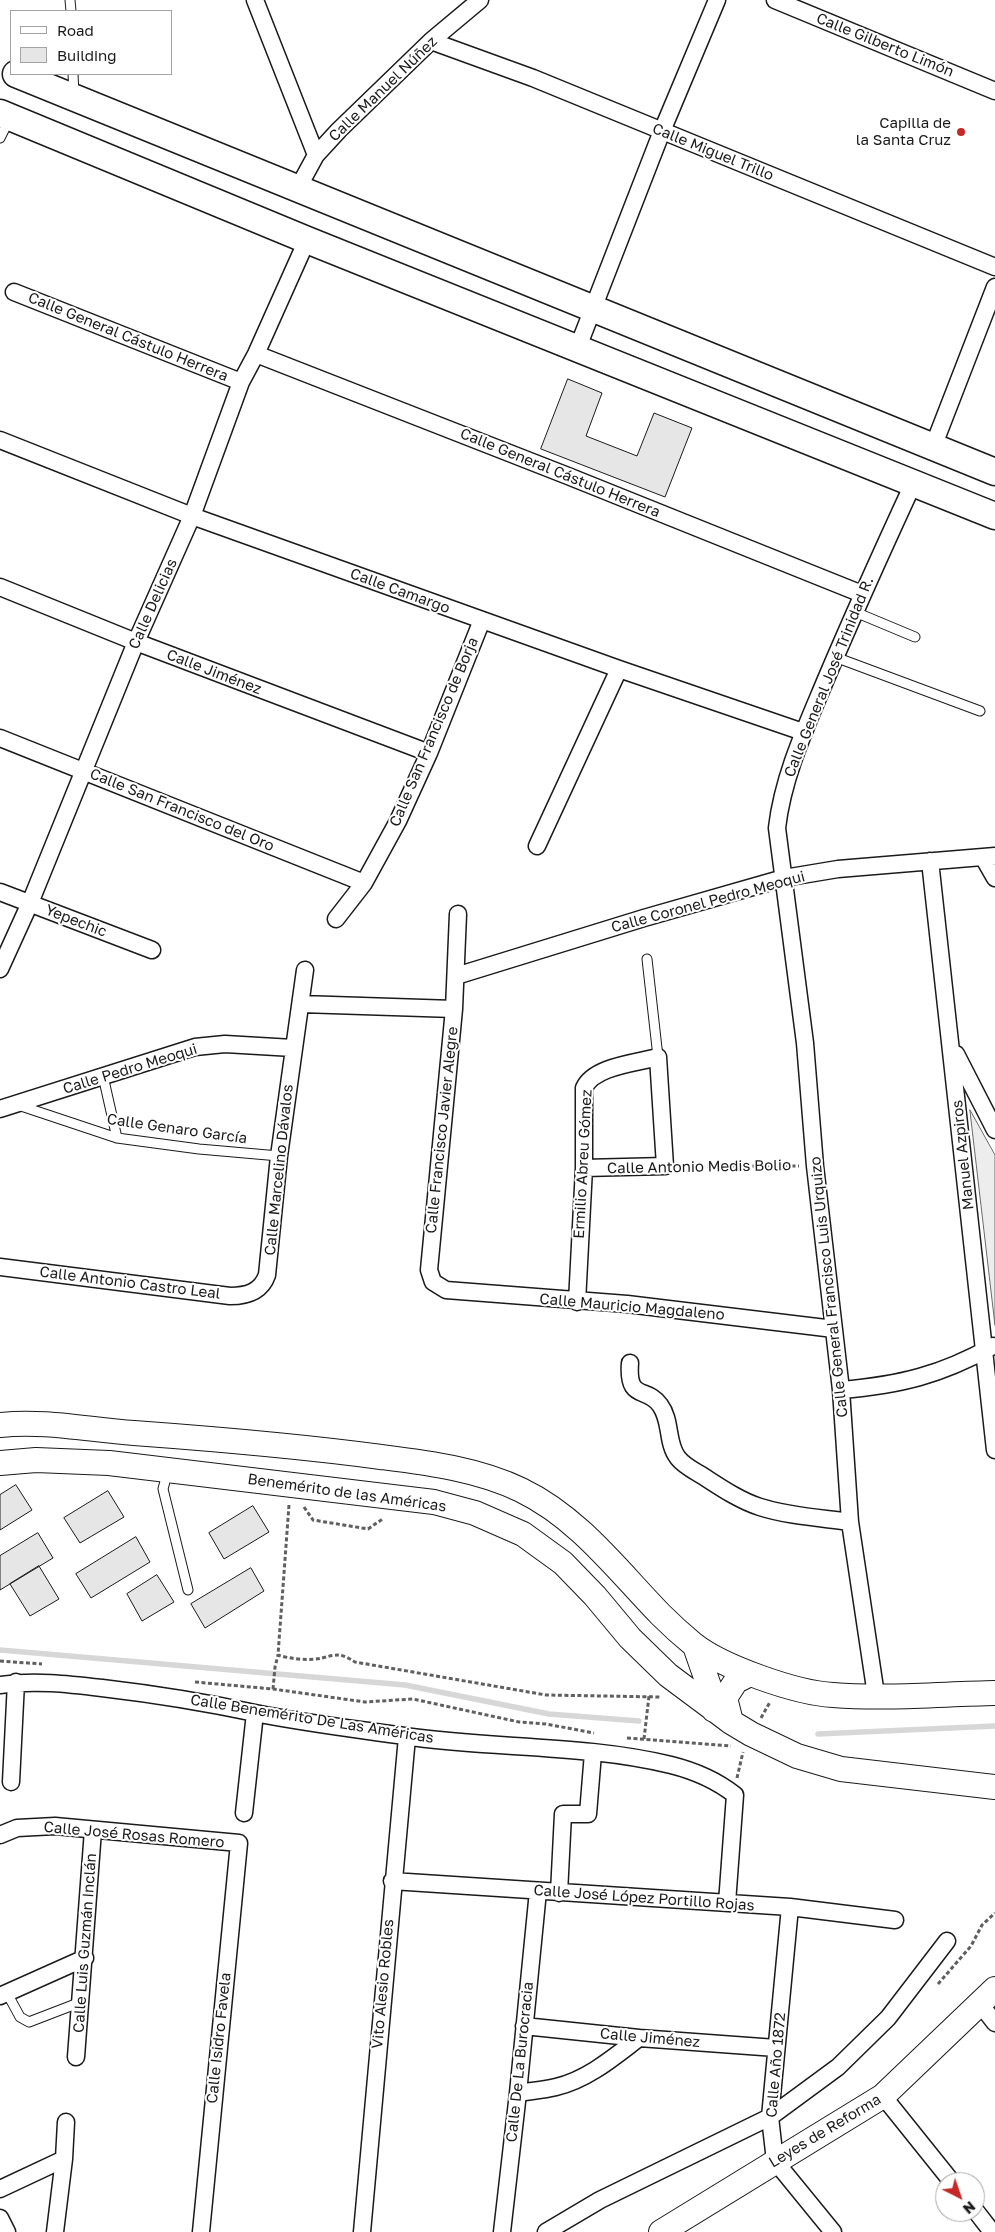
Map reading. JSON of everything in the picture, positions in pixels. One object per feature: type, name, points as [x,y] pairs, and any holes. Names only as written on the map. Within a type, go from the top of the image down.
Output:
[{"type":"main road","points":[[21,75],[73,85],[298,188],[995,472]]},
{"type":"main road","points":[[4,123],[578,347],[995,516]]},
{"type":"street","points":[[255,0],[316,155]]},
{"type":"street","name":"Calle Manuel Núñez","points":[[298,188],[316,155],[431,41],[480,0]]},
{"type":"street","points":[[578,347],[662,132],[717,0]]},
{"type":"street","name":"Calle Gilberto Limón","points":[[775,0],[995,91]]},
{"type":"street","name":"Calle Miguel Trillo","points":[[431,41],[532,78],[995,267]]},
{"type":"street","name":"Calle Delicias","points":[[0,970],[30,903],[136,642],[192,516],[241,382],[256,354],[307,240]]},
{"type":"street","points":[[933,447],[995,287]]},
{"type":"street","name":"Calle General Cástulo Herrera","points":[[14,292],[241,382]]},
{"type":"street","name":"Calle General Cástulo Herrera","points":[[256,354],[862,594]]},
{"type":"street","name":"Calle Camargo","points":[[0,440],[192,516],[619,669],[803,732]]},
{"type":"street","name":"Calle General José Trinidad R.","points":[[784,878],[777,828],[780,802],[803,732],[862,594],[913,484]]},
{"type":"street","name":"Calle Jiménez","points":[[0,587],[136,642],[429,753]]},
{"type":"street","name":"Calle San Francisco de Borja","points":[[336,919],[364,883],[398,821],[429,753],[482,620]]},
{"type":"street","points":[[538,846],[619,669]]},
{"type":"street","name":"Calle San Francisco del Oro","points":[[0,738],[364,883]]},
{"type":"street","points":[[989,857],[995,878]]},
{"type":"street","name":"Calle Coronel Pedro Meoqui","points":[[456,976],[644,918],[784,878],[838,869],[989,857]]},
{"type":"street","name":"Manuel Azpiros","points":[[930,861],[990,1347],[995,1450]]},
{"type":"street","name":"Calle General Francisco Luis Urquizo","points":[[784,878],[804,1043],[815,1166],[841,1390],[850,1522],[876,1695]]},
{"type":"street","name":"Yepechic","points":[[0,892],[152,950]]},
{"type":"street","name":"Calle Francisco Javier Alegre","points":[[433,1282],[429,1270],[454,1009],[458,914]]},
{"type":"street","name":"Calle Marcelino Dávalos","points":[[258,1289],[267,1275],[279,1156],[293,1048],[301,1004],[304,970]]},
{"type":"street","points":[[301,1004],[454,1009]]},
{"type":"street","name":"Calle Pedro Meoqui","points":[[7,1106],[195,1048],[225,1044],[293,1048]]},
{"type":"street","points":[[952,1046],[995,1130]]},
{"type":"street","points":[[658,1057],[665,1166]]},
{"type":"street","name":"Ermilio Abreu Gómez","points":[[577,1302],[584,1168],[584,1088],[595,1074],[658,1057]]},
{"type":"street","name":"Calle Antonio Medis Bolio","points":[[584,1168],[665,1166]]},
{"type":"street","name":"Calle Antonio Castro Leal","points":[[0,1267],[230,1296],[246,1296],[258,1289]]},
{"type":"street","name":"Calle Mauricio Magdaleno","points":[[433,1282],[446,1290],[577,1302],[627,1304],[834,1329]]},
{"type":"street","points":[[841,1390],[880,1387],[921,1378],[990,1347]]},
{"type":"street","points":[[630,1363],[629,1377],[633,1386],[659,1403],[666,1415],[673,1451],[688,1466],[717,1486],[760,1507],[850,1522]]},
{"type":"street","points":[[0,1425],[30,1423],[66,1425],[119,1432],[318,1448],[441,1465],[493,1479],[522,1490],[555,1511],[595,1544],[662,1616],[695,1646],[750,1674],[788,1686],[832,1695],[995,1692]]},
{"type":"street","name":"Benemérito de las Américas","points":[[0,1463],[36,1460],[109,1463],[434,1502],[475,1513],[523,1534],[563,1563],[595,1596],[630,1638],[668,1675],[722,1716],[797,1756],[841,1769],[995,1787]]},
{"type":"street","points":[[434,1502],[441,1465]]},
{"type":"street","points":[[695,1646],[722,1716]]},
{"type":"street","points":[[722,1716],[725,1698],[736,1681],[750,1674]]},
{"type":"street","name":"Calle Benemérito De Las Américas","points":[[8,1684],[58,1683],[148,1693],[224,1705],[255,1713],[406,1737],[593,1753],[669,1765],[702,1774],[735,1795],[727,1903]]},
{"type":"street","points":[[8,1684],[11,1782]]},
{"type":"street","points":[[244,1813],[255,1713]]},
{"type":"street","name":"Vito Alesio Robles","points":[[362,2232],[406,1737]]},
{"type":"street","points":[[559,1893],[563,1814],[588,1814],[593,1753]]},
{"type":"street","name":"Calle José Rosas Romero","points":[[0,1835],[17,1828],[55,1826],[239,1843]]},
{"type":"street","name":"Calle Luis Guzmán Inclán","points":[[76,2057],[85,1958],[93,1830]]},
{"type":"street","name":"Calle Isidro Favela","points":[[201,2232],[239,1843]]},
{"type":"street","name":"Calle José López Portillo Rojas","points":[[392,1881],[790,1907],[895,1920]]},
{"type":"street","name":"Calle De La Burocracia","points":[[502,2232],[538,1891]]},
{"type":"street","name":"Calle Año 1872","points":[[775,2161],[770,2117],[790,1907]]},
{"type":"street","points":[[546,2232],[600,2200],[770,2117],[838,2066],[888,2018],[947,1941]]},
{"type":"street","points":[[4,1994],[85,1958]]},
{"type":"street","name":"Leyes de Reforma","points":[[666,2231],[775,2161],[883,2096],[990,2005]]},
{"type":"street","name":"Calle Jiménez","points":[[524,2026],[639,2038],[776,2048]]},
{"type":"street","points":[[518,2094],[558,2087],[579,2078],[599,2068],[639,2038]]},
{"type":"street","points":[[883,2096],[944,2172]]},
{"type":"street","points":[[55,2232],[64,2159],[66,2122]]},
{"type":"street","points":[[0,2189],[64,2159]]},
{"type":"street","points":[[775,2161],[833,2232]]},
{"type":"street","points":[[0,2218],[7,2232]]},
{"type":"street","points":[[984,2222],[992,2232]]},
{"type":"lane","points":[[855,612],[915,637]]},
{"type":"lane","points":[[835,657],[980,711]]},
{"type":"lane","points":[[647,959],[658,1057]]},
{"type":"lane","points":[[103,1076],[117,1138]]},
{"type":"lane","name":"Calle Genaro García","points":[[7,1106],[117,1138],[199,1149],[279,1156]]},
{"type":"lane","points":[[168,1470],[163,1489],[188,1590]]},
{"type":"lane","points":[[4,1994],[20,2018],[29,2022],[81,2002]]},
{"type":"path","name":"Calle Antonio Medis Bolio","points":[[665,1166],[815,1166]]},
{"type":"path","points":[[273,1689],[274,1667],[278,1655],[289,1500]]},
{"type":"path","points":[[300,1500],[313,1520],[368,1529],[387,1515]]},
{"type":"path","points":[[278,1655],[285,1657],[321,1658],[331,1654],[345,1655],[355,1662],[546,1695],[669,1697]]},
{"type":"path","points":[[0,1661],[47,1665]]},
{"type":"path","points":[[194,1682],[273,1689],[365,1702],[414,1699],[519,1722],[546,1724],[602,1735]]},
{"type":"path","points":[[644,1739],[649,1696]]},
{"type":"path","points":[[619,1737],[734,1747]]},
{"type":"shaded area","points":[[970,1110],[995,1155],[995,1325]]},
{"type":"building","points":[[568,379],[602,393],[586,436],[637,456],[654,413],[692,428],[665,497],[541,449]]},
{"type":"building","points":[[16,1485],[32,1510],[0,1530],[0,1495]]},
{"type":"building","points":[[108,1491],[124,1517],[80,1543],[64,1518]]},
{"type":"building","points":[[253,1506],[269,1532],[224,1559],[209,1533]]},
{"type":"building","points":[[38,1533],[53,1558],[0,1590],[0,1556]]},
{"type":"building","points":[[136,1537],[150,1562],[91,1598],[76,1574]]},
{"type":"building","points":[[39,1566],[59,1599],[30,1616],[10,1584]]},
{"type":"building","points":[[251,1568],[264,1591],[205,1628],[191,1604]]},
{"type":"building","points":[[157,1575],[174,1602],[142,1621],[127,1594]]},
{"type":"waterway","points":[[0,1650],[405,1685],[549,1714],[639,1721]]},
{"type":"waterway","points":[[818,1734],[995,1726]]},
{"type":"place","name":"Capilla de la Santa Cruz","points":[[961,132]]}]
